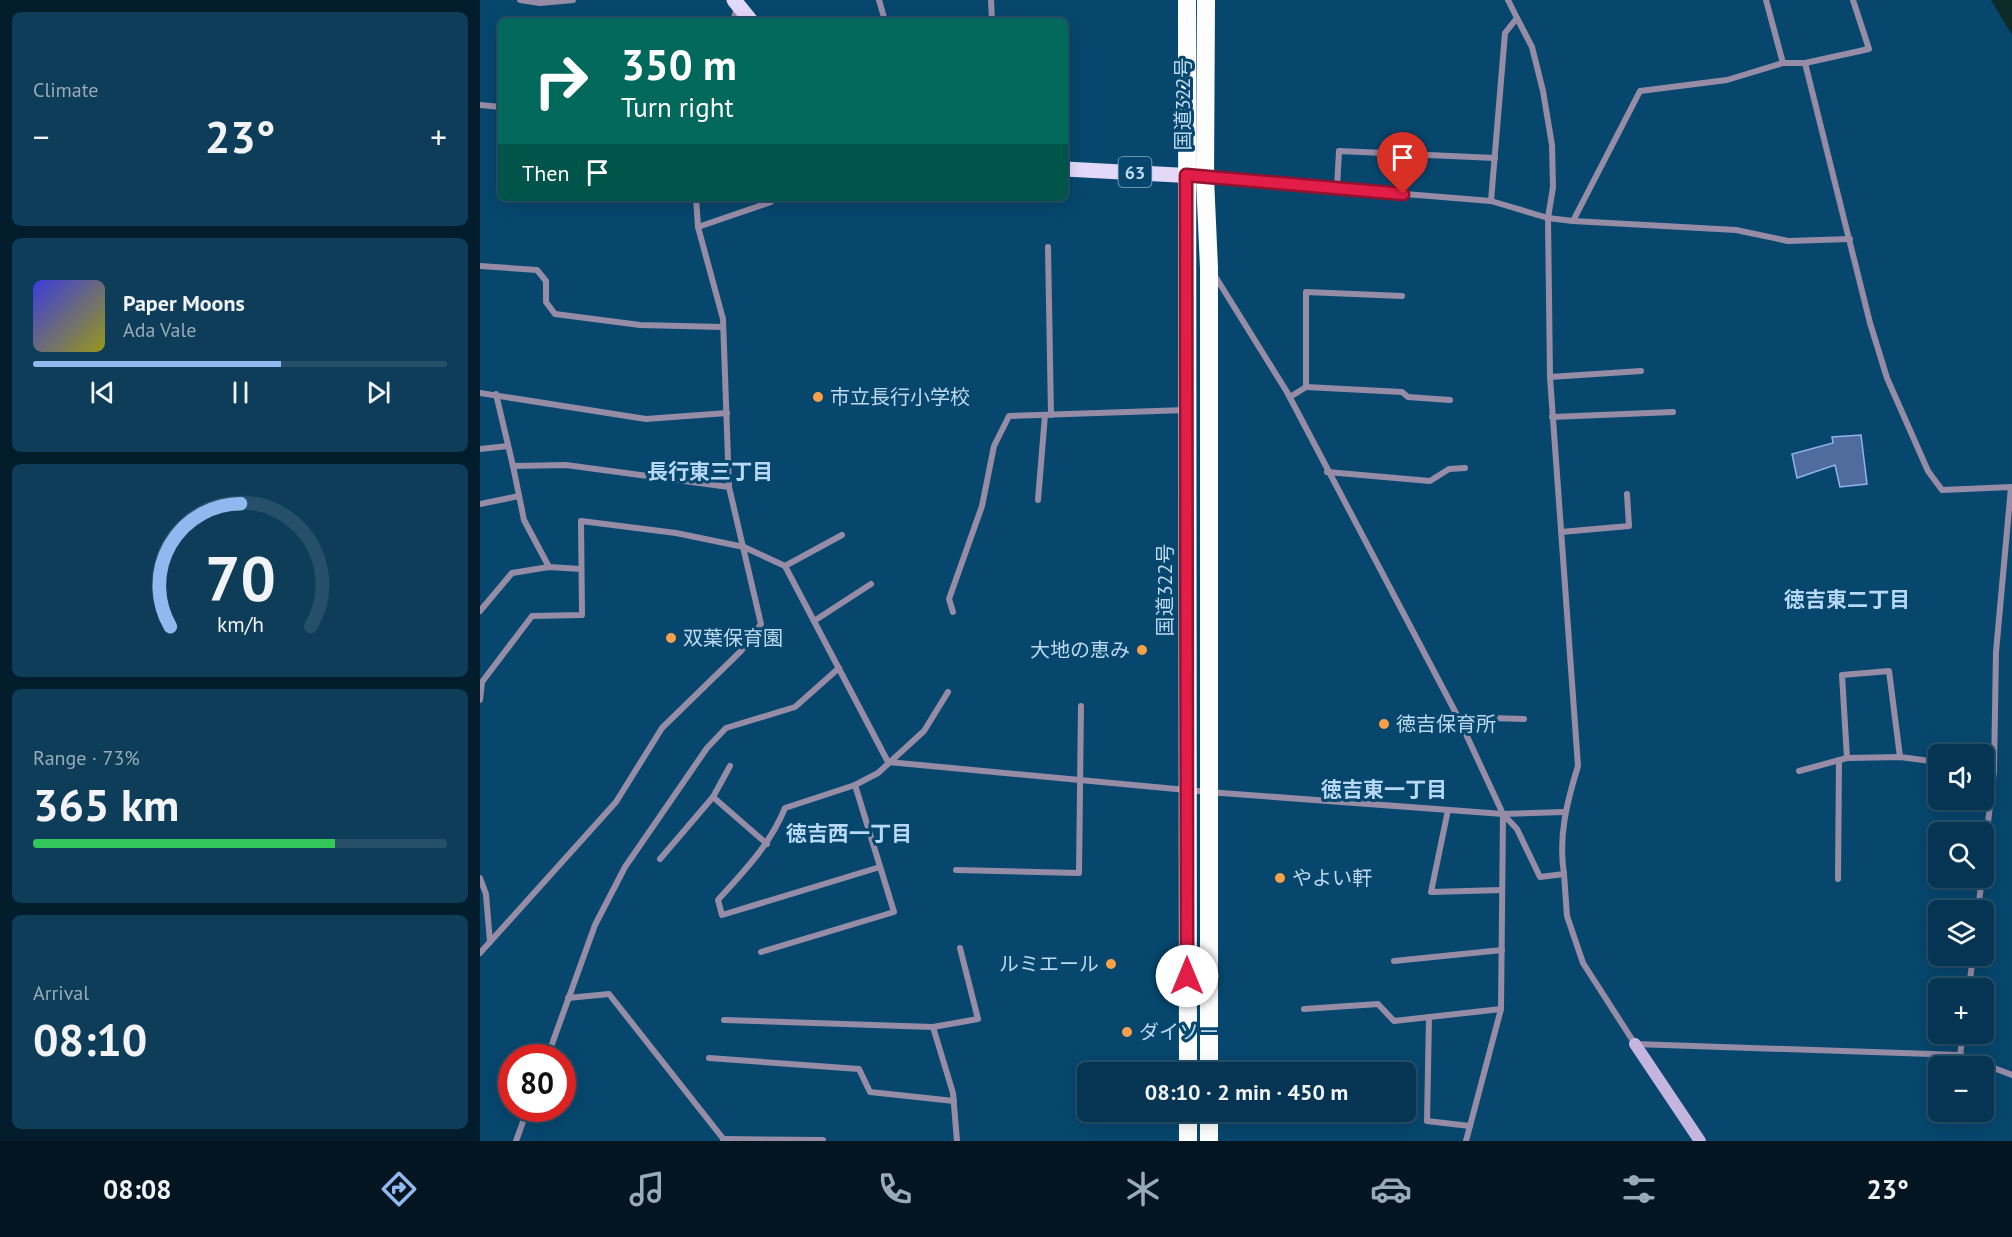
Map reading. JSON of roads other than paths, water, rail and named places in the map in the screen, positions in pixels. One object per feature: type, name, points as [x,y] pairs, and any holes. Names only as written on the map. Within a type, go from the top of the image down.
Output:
[{"type":"highway","name":"国道322号","points":[[1187,0],[1188,1062]]},
{"type":"highway","name":"国道322号","points":[[1206,0],[1205,178],[1209,268],[1209,1062]]},
{"type":"highway","points":[[1188,1122],[1188,1141]]},
{"type":"highway","points":[[1209,1122],[1209,1141]]},
{"type":"main road","points":[[736,2],[749,18]]},
{"type":"main road","name":"63","points":[[1068,169],[1205,178]]},
{"type":"street","points":[[520,0],[540,3],[573,0]]},
{"type":"street","points":[[879,0],[884,18]]},
{"type":"street","points":[[991,0],[992,18]]},
{"type":"street","points":[[1508,0],[1532,47],[1543,91],[1552,145],[1553,187],[1548,218],[1550,377],[1578,766],[1564,812],[1561,858],[1567,916],[1583,963],[1701,1141]]},
{"type":"street","points":[[1766,0],[1783,63]]},
{"type":"street","points":[[1573,221],[1641,91],[1727,80],[1783,63],[1805,63],[1869,49],[1853,0]]},
{"type":"street","points":[[733,18],[736,2]]},
{"type":"street","points":[[1491,201],[1505,33],[1517,18]]},
{"type":"street","points":[[1805,63],[1870,323],[1887,378],[1928,471],[1942,490],[2011,487],[1996,652],[1994,771]]},
{"type":"street","points":[[480,105],[498,107]]},
{"type":"street","points":[[1336,188],[1339,151],[1495,158]]},
{"type":"street","points":[[1205,178],[1491,201],[1548,218],[1573,221],[1736,230],[1788,241],[1850,239]]},
{"type":"street","points":[[480,953],[616,802],[662,728],[741,651],[761,624],[729,486],[723,327],[698,227],[696,201]]},
{"type":"street","points":[[698,227],[771,201]]},
{"type":"street","points":[[1038,500],[1048,415],[1048,247]]},
{"type":"street","points":[[480,266],[537,270],[546,280],[546,302],[555,314],[640,325],[723,327]]},
{"type":"street","points":[[1209,268],[1290,397],[1327,472],[1458,717],[1503,814],[1518,829],[1540,877],[1564,874]]},
{"type":"street","points":[[1306,387],[1306,292],[1402,296]]},
{"type":"street","points":[[1550,377],[1641,371]]},
{"type":"street","points":[[1290,397],[1306,387],[1402,392],[1408,398],[1450,400]]},
{"type":"street","points":[[480,393],[646,419],[727,413]]},
{"type":"street","points":[[496,394],[524,520],[549,567]]},
{"type":"street","points":[[953,612],[949,599],[982,506],[994,446],[1010,416],[1187,410]]},
{"type":"street","points":[[1552,417],[1673,412]]},
{"type":"street","points":[[480,449],[508,446]]},
{"type":"street","points":[[513,466],[566,465],[729,486]]},
{"type":"street","points":[[1327,472],[1430,481],[1449,469],[1465,468]]},
{"type":"street","points":[[1561,532],[1629,526],[1627,494]]},
{"type":"street","points":[[480,504],[519,496]]},
{"type":"street","points":[[480,700],[482,682],[532,616],[582,615],[581,521],[676,533],[744,547],[785,566],[888,762]]},
{"type":"street","points":[[785,566],[842,535]]},
{"type":"street","points":[[480,611],[512,573],[549,567],[581,569]]},
{"type":"street","points":[[814,621],[871,584]]},
{"type":"street","points":[[551,1044],[595,925],[625,867],[707,748],[726,728],[795,707],[838,668]]},
{"type":"street","points":[[1838,879],[1843,759],[1842,675],[1889,671],[1900,757]]},
{"type":"street","points":[[880,867],[722,915],[718,900],[775,832],[785,808],[855,785],[878,773],[924,731],[948,692]]},
{"type":"street","points":[[956,870],[1079,873],[1081,706]]},
{"type":"street","points":[[1458,717],[1524,719]]},
{"type":"street","points":[[1799,771],[1843,759],[1900,757],[1928,761]]},
{"type":"street","points":[[888,762],[1080,778],[1208,792],[1448,810],[1503,814],[1564,812]]},
{"type":"street","points":[[660,859],[713,797],[730,766]]},
{"type":"street","points":[[761,952],[894,912],[855,785]]},
{"type":"street","points":[[713,797],[766,844]]},
{"type":"street","points":[[1448,810],[1431,892],[1502,890]]},
{"type":"street","points":[[1466,1141],[1501,1009],[1503,814]]},
{"type":"street","points":[[480,878],[486,894],[490,943]]},
{"type":"street","points":[[724,1020],[933,1027],[978,1020],[960,948]]},
{"type":"street","points":[[1394,961],[1502,950]]},
{"type":"street","points":[[568,998],[609,994],[724,1140],[823,1140]]},
{"type":"street","points":[[1304,1008],[1378,1004],[1394,1021],[1501,1009]]},
{"type":"street","points":[[1429,1017],[1427,1121],[1470,1126]]},
{"type":"street","points":[[933,1027],[954,1101],[957,1141]]},
{"type":"street","points":[[1635,1044],[1960,1054],[2012,1075]]},
{"type":"street","points":[[1960,1054],[1962,1044]]},
{"type":"street","points":[[709,1058],[859,1069],[870,1092],[954,1101]]},
{"type":"street","points":[[516,1141],[523,1122]]},
{"type":"place","name":"市立長行小学校","points":[[818,397]]},
{"type":"place","name":"双葉保育園","points":[[671,638]]},
{"type":"place","name":"大地の恵み","points":[[1142,650]]},
{"type":"place","name":"徳吉保育所","points":[[1384,724]]},
{"type":"place","name":"やよい軒","points":[[1280,878]]},
{"type":"place","name":"ルミエール","points":[[1111,964]]},
{"type":"place","name":"ダイソー","points":[[1127,1032]]},
{"type":"district","name":"長行東三丁目","points":[[710,471]]},
{"type":"district","name":"徳吉東二丁目","points":[[1847,599]]},
{"type":"district","name":"徳吉東一丁目","points":[[1384,789]]},
{"type":"district","name":"徳吉西一丁目","points":[[849,833]]}]
